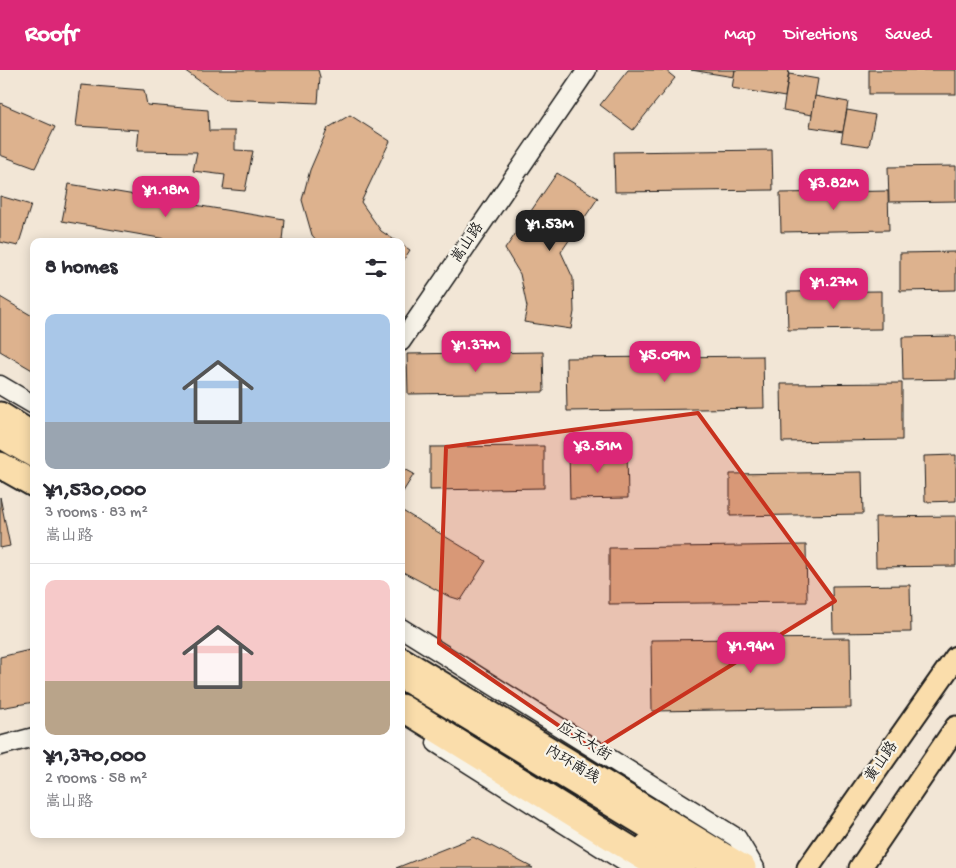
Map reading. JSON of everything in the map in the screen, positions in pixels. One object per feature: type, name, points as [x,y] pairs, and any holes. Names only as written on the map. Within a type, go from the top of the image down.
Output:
[{"type":"highway","points":[[0,415],[30,434]]},
{"type":"highway","points":[[0,464],[30,482]]},
{"type":"highway","name":"内环南线","points":[[405,662],[743,868]]},
{"type":"highway","points":[[405,709],[661,868]]},
{"type":"main road","points":[[0,437],[30,456]]},
{"type":"main road","points":[[0,453],[30,471]]},
{"type":"main road","name":"黄山路","points":[[808,868],[956,657]]},
{"type":"main road","points":[[405,680],[714,868]]},
{"type":"main road","points":[[405,694],[684,868]]},
{"type":"main road","points":[[860,868],[956,727]]},
{"type":"street","name":"嵩山路","points":[[405,336],[587,70]]},
{"type":"street","points":[[0,385],[30,403]]},
{"type":"street","name":"应天大街","points":[[405,630],[737,838],[755,868]]},
{"type":"street","points":[[405,724],[634,868]]},
{"type":"street","points":[[0,746],[30,738]]},
{"type":"highlighted area","points":[[698,413],[835,601],[594,750],[439,643],[446,447]]},
{"type":"building","points":[[184,70],[318,70],[320,77],[318,103],[225,99]]},
{"type":"building","points":[[628,70],[665,70],[675,78],[633,130],[600,105]]},
{"type":"building","points":[[691,70],[735,70],[734,77]]},
{"type":"building","points":[[735,70],[789,70],[785,97],[732,88]]},
{"type":"building","points":[[869,70],[956,70],[956,94],[869,94]]},
{"type":"building","points":[[789,74],[818,79],[812,115],[783,110]]},
{"type":"building","points":[[81,85],[144,90],[147,105],[208,110],[209,131],[235,131],[235,150],[253,151],[245,191],[223,189],[225,175],[193,171],[197,152],[137,151],[139,130],[76,126]]},
{"type":"building","points":[[815,96],[848,102],[843,132],[810,127]]},
{"type":"building","points":[[0,103],[55,127],[35,168],[0,155]]},
{"type":"building","points":[[847,110],[875,115],[869,146],[841,142]]},
{"type":"building","points":[[350,115],[390,141],[361,202],[381,231],[392,238],[314,238],[312,235],[302,200],[310,170],[328,128]]},
{"type":"building","points":[[772,150],[773,190],[615,192],[614,152]]},
{"type":"building","points":[[956,166],[956,201],[889,202],[888,167]]},
{"type":"building","points":[[557,173],[598,198],[561,252],[573,278],[574,312],[571,329],[524,322],[527,307],[520,274],[505,249]]},
{"type":"building","points":[[69,184],[285,220],[283,238],[160,238],[62,221]]},
{"type":"building","points":[[888,191],[889,230],[781,232],[780,193]]},
{"type":"building","points":[[0,196],[31,205],[18,246],[0,242]]},
{"type":"building","points":[[405,247],[410,250],[405,258]]},
{"type":"building","points":[[956,252],[956,290],[900,291],[900,253]]},
{"type":"building","points":[[881,291],[881,329],[788,330],[787,292]]},
{"type":"building","points":[[0,297],[30,315],[30,369],[0,351]]},
{"type":"building","points":[[956,336],[956,379],[903,380],[902,337]]},
{"type":"building","points":[[543,352],[544,392],[408,394],[407,354]]},
{"type":"building","points":[[763,356],[764,408],[567,411],[566,358]]},
{"type":"building","points":[[902,383],[902,440],[782,442],[781,384]]},
{"type":"building","points":[[544,446],[544,488],[430,490],[430,447]]},
{"type":"building","points":[[627,450],[628,498],[570,499],[569,451]]},
{"type":"building","points":[[956,455],[956,501],[925,502],[924,456]]},
{"type":"building","points":[[405,469],[414,474],[405,489]]},
{"type":"building","points":[[862,472],[863,514],[730,516],[730,474]]},
{"type":"building","points":[[0,497],[10,546],[0,548]]},
{"type":"building","points":[[405,512],[486,561],[461,600],[448,596],[405,573]]},
{"type":"building","points":[[956,516],[956,566],[876,567],[875,517]]},
{"type":"building","points":[[806,545],[807,602],[609,604],[609,548]]},
{"type":"building","points":[[910,585],[911,632],[833,633],[832,586]]},
{"type":"building","points":[[850,638],[851,708],[652,711],[651,640]]},
{"type":"building","points":[[30,650],[30,703],[0,708],[0,657]]},
{"type":"building","points":[[474,837],[533,868],[396,868]]}]
